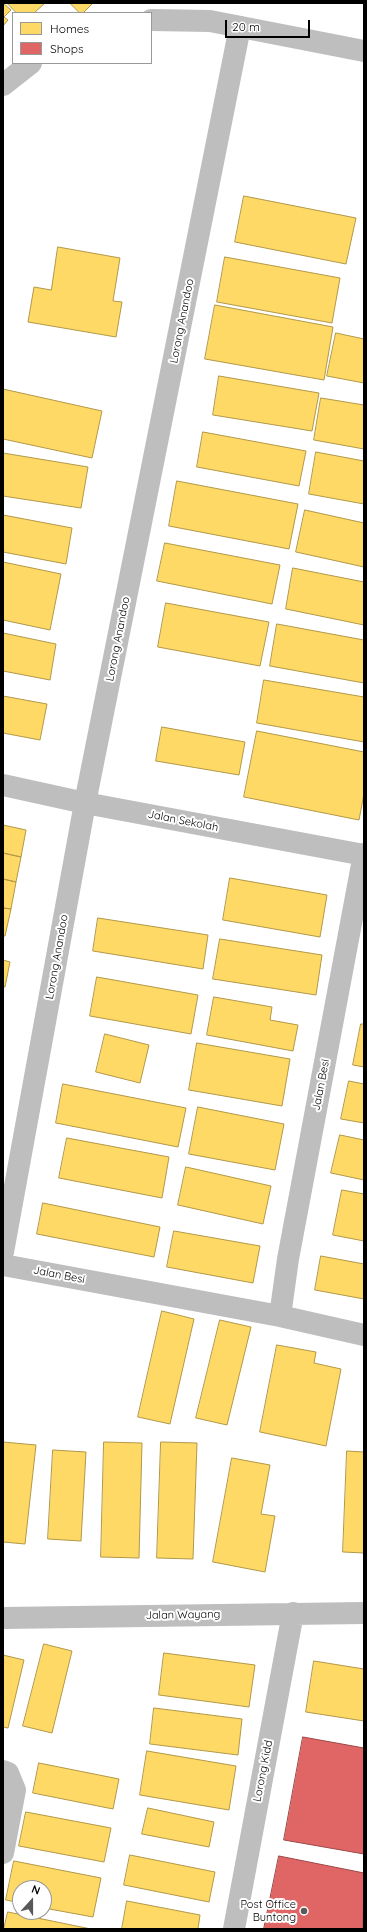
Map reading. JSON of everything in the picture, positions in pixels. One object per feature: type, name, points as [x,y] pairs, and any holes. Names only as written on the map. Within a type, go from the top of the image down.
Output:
[{"type":"street","points":[[152,20],[210,21],[364,51]]},
{"type":"street","name":"Lorong Anandoo","points":[[3,1252],[85,803],[240,27]]},
{"type":"street","points":[[3,85],[31,64]]},
{"type":"street","name":"Jalan Sekolah","points":[[3,785],[85,803],[364,855]]},
{"type":"street","name":"Jalan Besi","points":[[280,1316],[288,1259],[364,855]]},
{"type":"street","name":"Jalan Besi","points":[[3,1265],[280,1316],[364,1335]]},
{"type":"street","name":"Lorong Kidd","points":[[234,1929],[293,1613]]},
{"type":"street","name":"Jalan Wayang","points":[[3,1618],[364,1613]]},
{"type":"street","points":[[3,1771],[8,1773],[15,1790],[3,1854]]},
{"type":"building: Homes","points":[[3,3],[11,10],[4,17],[8,20],[3,26]]},
{"type":"building: Homes","points":[[7,3],[45,3],[35,12],[16,12]]},
{"type":"building: Homes","points":[[70,3],[93,3],[84,12],[79,12]]},
{"type":"building: Homes","points":[[244,196],[356,218],[346,264],[235,242]]},
{"type":"building: Homes","points":[[58,247],[120,258],[113,301],[122,302],[116,337],[28,322],[34,287],[51,290]]},
{"type":"building: Homes","points":[[225,257],[340,278],[332,323],[217,302]]},
{"type":"building: Homes","points":[[215,305],[333,327],[324,380],[205,359]]},
{"type":"building: Homes","points":[[336,333],[364,339],[364,383],[327,376]]},
{"type":"building: Homes","points":[[219,376],[319,393],[312,431],[213,415]]},
{"type":"building: Homes","points":[[3,389],[102,411],[92,458],[3,439]]},
{"type":"building: Homes","points":[[321,398],[364,405],[364,449],[314,440]]},
{"type":"building: Homes","points":[[203,432],[306,451],[299,486],[197,467]]},
{"type":"building: Homes","points":[[316,452],[364,461],[364,504],[309,494]]},
{"type":"building: Homes","points":[[3,453],[88,467],[81,508],[3,496]]},
{"type":"building: Homes","points":[[177,481],[298,504],[289,549],[169,526]]},
{"type":"building: Homes","points":[[305,510],[364,523],[364,567],[296,552]]},
{"type":"building: Homes","points":[[3,515],[72,528],[66,564],[3,552]]},
{"type":"building: Homes","points":[[165,543],[280,565],[272,604],[157,581]]},
{"type":"building: Homes","points":[[3,562],[61,574],[50,630],[3,620]]},
{"type":"building: Homes","points":[[293,568],[364,582],[364,625],[286,609]]},
{"type":"building: Homes","points":[[166,603],[269,622],[260,666],[158,647]]},
{"type":"building: Homes","points":[[277,624],[364,640],[364,683],[270,666]]},
{"type":"building: Homes","points":[[3,633],[56,644],[50,680],[3,671]]},
{"type":"building: Homes","points":[[264,680],[364,697],[364,742],[257,723]]},
{"type":"building: Homes","points":[[3,696],[47,704],[40,740],[3,733]]},
{"type":"building: Homes","points":[[162,727],[245,742],[239,775],[156,761]]},
{"type":"building: Homes","points":[[257,731],[364,752],[364,794],[359,820],[244,797]]},
{"type":"building: Homes","points":[[3,825],[26,830],[21,857],[3,853]]},
{"type":"building: Homes","points":[[3,853],[21,857],[16,882],[3,879]]},
{"type":"building: Homes","points":[[230,878],[327,895],[320,937],[223,920]]},
{"type":"building: Homes","points":[[3,879],[16,882],[11,909],[3,908]]},
{"type":"building: Homes","points":[[3,908],[11,909],[5,936],[3,936]]},
{"type":"building: Homes","points":[[98,918],[208,935],[203,969],[93,951]]},
{"type":"building: Homes","points":[[220,939],[322,955],[316,995],[213,979]]},
{"type":"building: Homes","points":[[3,960],[10,962],[5,987],[3,987]]},
{"type":"building: Homes","points":[[97,977],[198,995],[191,1034],[90,1016]]},
{"type":"building: Homes","points":[[214,997],[272,1007],[270,1020],[298,1025],[293,1051],[207,1035]]},
{"type":"building: Homes","points":[[361,1024],[364,1024],[364,1067],[353,1065]]},
{"type":"building: Homes","points":[[105,1034],[149,1045],[140,1083],[96,1072]]},
{"type":"building: Homes","points":[[197,1043],[290,1059],[282,1106],[189,1090]]},
{"type":"building: Homes","points":[[349,1081],[364,1084],[364,1123],[341,1119]]},
{"type":"building: Homes","points":[[63,1084],[186,1108],[178,1147],[56,1123]]},
{"type":"building: Homes","points":[[198,1107],[284,1124],[275,1170],[189,1154]]},
{"type":"building: Homes","points":[[340,1135],[364,1140],[364,1180],[331,1173]]},
{"type":"building: Homes","points":[[67,1138],[169,1157],[162,1198],[59,1178]]},
{"type":"building: Homes","points":[[186,1167],[271,1186],[263,1224],[178,1205]]},
{"type":"building: Homes","points":[[342,1190],[364,1194],[364,1241],[333,1235]]},
{"type":"building: Homes","points":[[43,1203],[160,1227],[154,1257],[37,1234]]},
{"type":"building: Homes","points":[[174,1231],[260,1246],[253,1283],[167,1267]]},
{"type":"building: Homes","points":[[321,1256],[364,1264],[364,1299],[315,1290]]},
{"type":"building: Homes","points":[[162,1311],[194,1319],[170,1424],[138,1417]]},
{"type":"building: Homes","points":[[220,1320],[251,1327],[227,1425],[196,1418]]},
{"type":"building: Homes","points":[[277,1345],[316,1352],[314,1363],[341,1369],[326,1446],[260,1432]]},
{"type":"building: Homes","points":[[3,1442],[36,1445],[25,1544],[3,1542]]},
{"type":"building: Homes","points":[[104,1442],[142,1443],[139,1558],[101,1557]]},
{"type":"building: Homes","points":[[161,1442],[197,1443],[193,1559],[157,1558]]},
{"type":"building: Homes","points":[[53,1450],[86,1452],[81,1541],[48,1539]]},
{"type":"building: Homes","points":[[347,1451],[364,1452],[364,1553],[343,1552]]},
{"type":"building: Homes","points":[[232,1458],[270,1465],[261,1514],[275,1516],[265,1572],[213,1562]]},
{"type":"building: Homes","points":[[44,1644],[72,1651],[52,1733],[23,1726]]},
{"type":"building: Homes","points":[[164,1653],[255,1665],[249,1707],[159,1695]]},
{"type":"building: Homes","points":[[3,1655],[24,1660],[8,1728],[3,1727]]},
{"type":"building: Homes","points":[[314,1661],[364,1669],[364,1721],[306,1712]]},
{"type":"building: Homes","points":[[154,1708],[242,1719],[238,1755],[150,1744]]},
{"type":"building: Homes","points":[[147,1751],[236,1766],[229,1810],[140,1795]]},
{"type":"building: Homes","points":[[39,1763],[119,1779],[113,1809],[33,1793]]},
{"type":"building: Homes","points":[[148,1808],[214,1822],[209,1847],[142,1834]]},
{"type":"building: Homes","points":[[26,1812],[111,1828],[104,1862],[19,1846]]},
{"type":"building: Homes","points":[[130,1855],[215,1872],[209,1902],[124,1885]]},
{"type":"building: Homes","points":[[14,1861],[101,1878],[93,1917],[52,1909],[52,1880],[12,1880],[12,1901],[6,1900]]},
{"type":"building: Homes","points":[[127,1901],[200,1915],[198,1929],[122,1929]]},
{"type":"building: Homes","points":[[8,1912],[12,1913],[12,1920],[47,1920],[91,1929],[4,1929]]},
{"type":"building: Shops","points":[[303,1737],[364,1748],[364,1854],[284,1840]]},
{"type":"building: Shops","points":[[279,1856],[364,1873],[363,1929],[264,1929]]},
{"type":"place","name":"Post Office Buntong","points":[[304,1911]]}]
